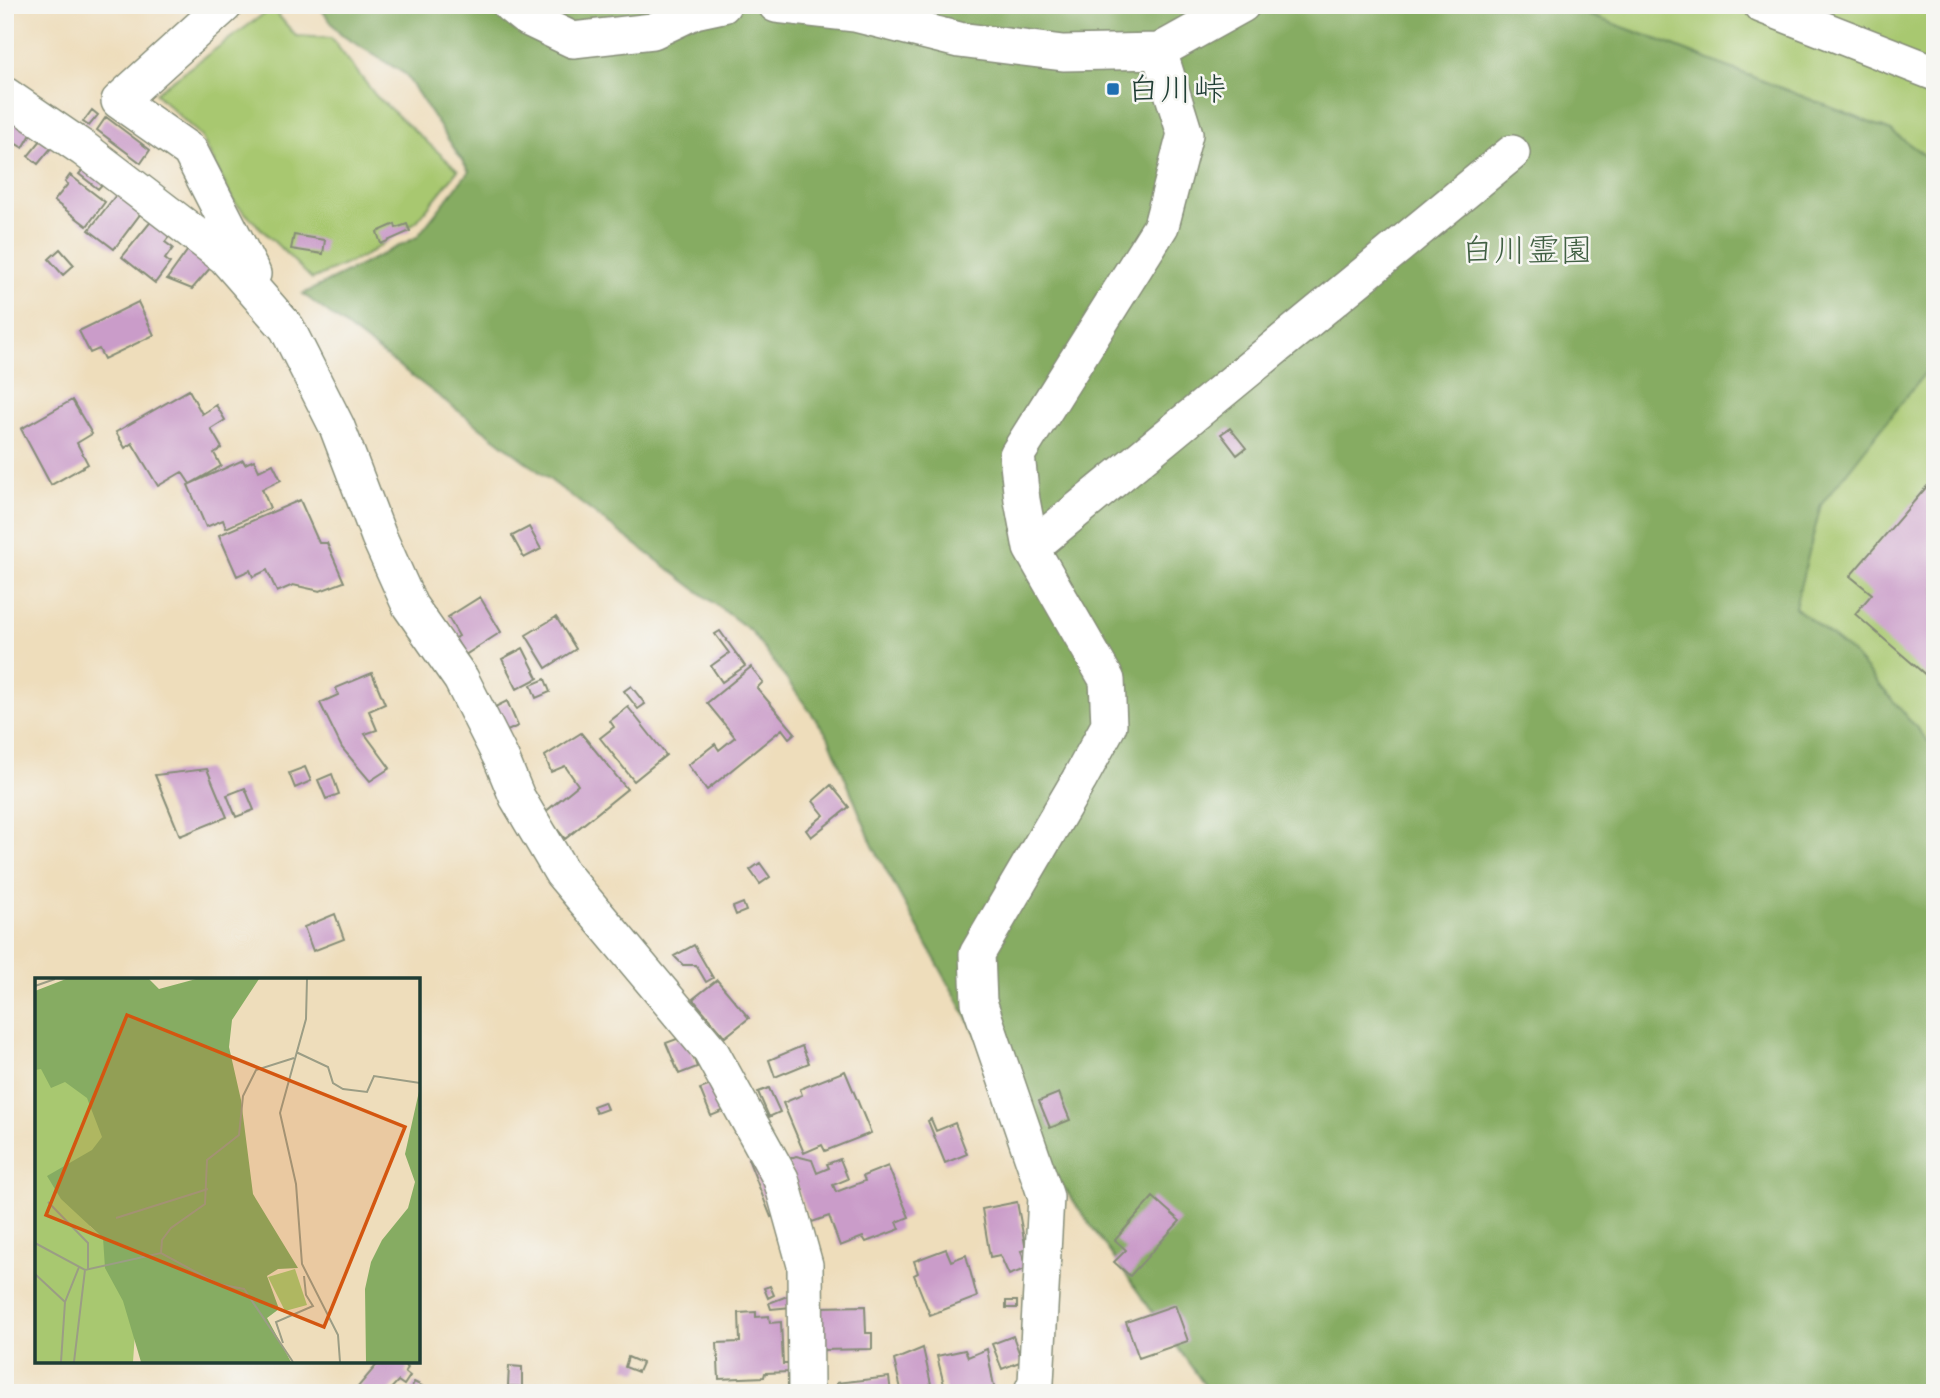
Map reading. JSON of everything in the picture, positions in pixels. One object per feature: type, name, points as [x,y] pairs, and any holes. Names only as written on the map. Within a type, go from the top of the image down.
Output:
[{"type":"street","points":[[225,5],[120,101],[190,151],[271,310]]},
{"type":"street","points":[[510,5],[526,17],[573,40],[653,31],[695,11],[723,5]]},
{"type":"street","points":[[776,5],[855,14],[959,40],[1063,52],[1159,51],[1242,5]]},
{"type":"street","points":[[1761,5],[1935,74]]},
{"type":"street","points":[[1031,1393],[1036,1382],[1045,1197],[979,1002],[976,954],[1109,725],[1107,680],[1031,548],[1017,455],[1161,226],[1185,134],[1159,51]]},
{"type":"street","points":[[5,95],[84,149],[225,257],[287,328],[337,427],[379,537],[410,606],[461,679],[501,758],[517,797],[562,873],[710,1050],[781,1179],[805,1265],[806,1393]]},
{"type":"street","points":[[1031,548],[1512,153]]},
{"type":"green space","name":"白川霊園","points":[[318,5],[1561,5],[1891,131],[1935,163],[1935,360],[1821,505],[1795,607],[1851,652],[1935,749],[1935,1393],[1210,1393],[1049,1167],[873,846],[828,736],[751,631],[303,294],[417,237],[469,171],[405,74],[340,34]]},
{"type":"green space","points":[[1561,5],[1935,5],[1935,163],[1891,131]]},
{"type":"green space","points":[[272,8],[296,36],[331,38],[376,96],[458,170],[417,221],[366,255],[312,279],[233,201],[201,136],[155,93]]},
{"type":"green space","points":[[1935,360],[1935,1124],[1665,699]]},
{"type":"building","points":[[92,110],[98,115],[89,126],[83,122]]},
{"type":"building","points":[[5,115],[33,131],[23,148],[5,137]]},
{"type":"building","points":[[106,117],[150,150],[141,163],[97,130]]},
{"type":"building","points":[[42,139],[52,147],[38,164],[28,156]]},
{"type":"building","points":[[86,166],[105,181],[98,189],[79,174]]},
{"type":"building","points":[[70,175],[105,202],[87,226],[54,201],[68,184],[65,182]]},
{"type":"building","points":[[116,195],[144,209],[114,249],[89,230]]},
{"type":"building","points":[[153,219],[171,234],[165,242],[173,248],[165,259],[170,263],[155,283],[122,257]]},
{"type":"building","points":[[395,224],[396,228],[407,224],[410,231],[381,244],[377,232]]},
{"type":"building","points":[[294,235],[325,240],[323,254],[291,249]]},
{"type":"building","points":[[190,247],[212,266],[192,289],[167,279]]},
{"type":"building","points":[[60,249],[74,265],[63,275],[49,259]]},
{"type":"building","points":[[138,302],[154,335],[104,359],[99,349],[90,353],[79,331]]},
{"type":"building","points":[[189,390],[202,414],[216,405],[225,420],[211,429],[222,448],[214,453],[221,466],[190,484],[182,472],[158,486],[132,443],[125,448],[116,432]]},
{"type":"building","points":[[72,400],[92,434],[77,443],[88,464],[51,485],[21,429]]},
{"type":"building","points":[[1230,428],[1246,448],[1237,455],[1221,434]]},
{"type":"building","points":[[243,460],[245,464],[254,460],[259,471],[273,464],[281,480],[262,489],[270,508],[226,528],[223,520],[206,527],[188,485]]},
{"type":"building","points":[[1935,477],[1935,683],[1855,614],[1872,594],[1850,576]]},
{"type":"building","points":[[300,500],[319,543],[327,543],[344,582],[320,591],[293,585],[277,592],[267,570],[253,577],[250,570],[237,576],[219,535]]},
{"type":"building","points":[[529,527],[541,549],[524,558],[512,536]]},
{"type":"building","points":[[480,597],[501,632],[465,655],[455,638],[459,636],[448,617]]},
{"type":"building","points":[[556,617],[576,649],[546,668],[526,635]]},
{"type":"building","points":[[720,631],[745,666],[722,682],[711,666],[729,653],[715,634]]},
{"type":"building","points":[[523,648],[538,678],[517,689],[502,659]]},
{"type":"building","points":[[751,667],[763,682],[757,688],[795,733],[789,738],[782,729],[707,790],[688,765],[715,744],[719,750],[735,737],[707,703]]},
{"type":"building","points":[[372,673],[385,704],[369,711],[377,730],[365,734],[390,768],[370,781],[342,748],[320,703],[338,695],[336,688]]},
{"type":"building","points":[[545,679],[550,692],[536,698],[531,685]]},
{"type":"building","points":[[631,686],[645,704],[638,709],[624,691]]},
{"type":"building","points":[[507,701],[518,726],[503,733],[493,708]]},
{"type":"building","points":[[628,707],[666,755],[634,781],[600,738],[614,727],[610,721]]},
{"type":"building","points":[[581,733],[627,789],[565,839],[544,813],[578,785],[565,766],[551,772],[545,756]]},
{"type":"building","points":[[305,767],[311,781],[295,788],[289,773]]},
{"type":"building","points":[[207,769],[227,817],[180,836],[155,775]]},
{"type":"building","points":[[332,774],[339,794],[326,799],[318,780]]},
{"type":"building","points":[[831,785],[849,807],[811,837],[806,830],[824,815],[813,801]]},
{"type":"building","points":[[245,788],[254,810],[236,817],[227,795]]},
{"type":"building","points":[[760,863],[770,877],[760,884],[750,870]]},
{"type":"building","points":[[743,903],[746,911],[736,915],[733,907]]},
{"type":"building","points":[[335,914],[344,939],[313,951],[304,927]]},
{"type":"building","points":[[694,945],[713,978],[706,982],[696,965],[683,965],[674,956]]},
{"type":"building","points":[[717,980],[749,1018],[725,1037],[693,999]]},
{"type":"building","points":[[685,1036],[697,1067],[679,1074],[666,1043]]},
{"type":"building","points":[[802,1046],[809,1063],[775,1077],[769,1060]]},
{"type":"building","points":[[845,1071],[871,1133],[825,1151],[822,1145],[804,1153],[783,1103],[802,1095],[800,1089]]},
{"type":"building","points":[[714,1084],[725,1110],[711,1116],[700,1089]]},
{"type":"building","points":[[769,1088],[780,1112],[769,1117],[758,1092]]},
{"type":"building","points":[[1059,1093],[1070,1120],[1050,1128],[1039,1101]]},
{"type":"building","points":[[604,1102],[607,1109],[596,1113],[593,1106]]},
{"type":"building","points":[[931,1119],[936,1131],[955,1123],[967,1154],[945,1163],[928,1121]]},
{"type":"building","points":[[796,1156],[812,1160],[817,1173],[829,1168],[827,1164],[840,1159],[848,1179],[833,1185],[836,1192],[865,1181],[863,1176],[888,1166],[909,1217],[897,1222],[900,1229],[866,1242],[863,1237],[840,1246],[829,1216],[812,1222],[786,1160]]},
{"type":"building","points":[[755,1157],[777,1214],[771,1217],[748,1159]]},
{"type":"building","points":[[1153,1197],[1180,1221],[1130,1276],[1114,1262],[1126,1250],[1115,1240]]},
{"type":"building","points":[[1017,1202],[1026,1250],[1021,1251],[1028,1268],[1009,1275],[1000,1255],[990,1257],[982,1209]]},
{"type":"building","points":[[946,1249],[951,1261],[966,1255],[977,1297],[930,1315],[914,1275],[918,1273],[914,1261]]},
{"type":"building","points":[[770,1286],[774,1295],[768,1298],[764,1288]]},
{"type":"building","points":[[790,1295],[791,1307],[771,1309],[769,1303]]},
{"type":"building","points":[[1006,1301],[1017,1301],[1017,1308],[1006,1308]]},
{"type":"building","points":[[1175,1305],[1188,1341],[1139,1358],[1126,1322]]},
{"type":"building","points":[[865,1306],[866,1333],[872,1333],[872,1349],[822,1350],[821,1307]]},
{"type":"building","points":[[756,1312],[756,1317],[769,1316],[770,1323],[781,1322],[783,1364],[788,1364],[789,1372],[765,1373],[764,1377],[719,1379],[717,1343],[740,1342],[739,1313]]},
{"type":"building","points":[[1013,1336],[1022,1361],[1002,1369],[992,1344]]},
{"type":"building","points":[[923,1348],[933,1393],[902,1393],[894,1360]]},
{"type":"building","points":[[987,1349],[995,1392],[946,1393],[937,1356],[965,1350],[968,1357]]},
{"type":"building","points":[[628,1357],[642,1363],[638,1372],[625,1367]]},
{"type":"building","points":[[378,1363],[402,1363],[408,1368],[405,1372],[410,1376],[404,1385],[398,1381],[387,1393],[360,1393],[357,1388]]},
{"type":"building","points":[[509,1366],[522,1367],[522,1387],[508,1386]]},
{"type":"building","points":[[889,1377],[891,1393],[838,1393],[837,1383]]},
{"type":"building","points":[[414,1382],[422,1386],[419,1393],[410,1392]]},
{"type":"place","name":"白川峠","points":[[1113,89]]}]
